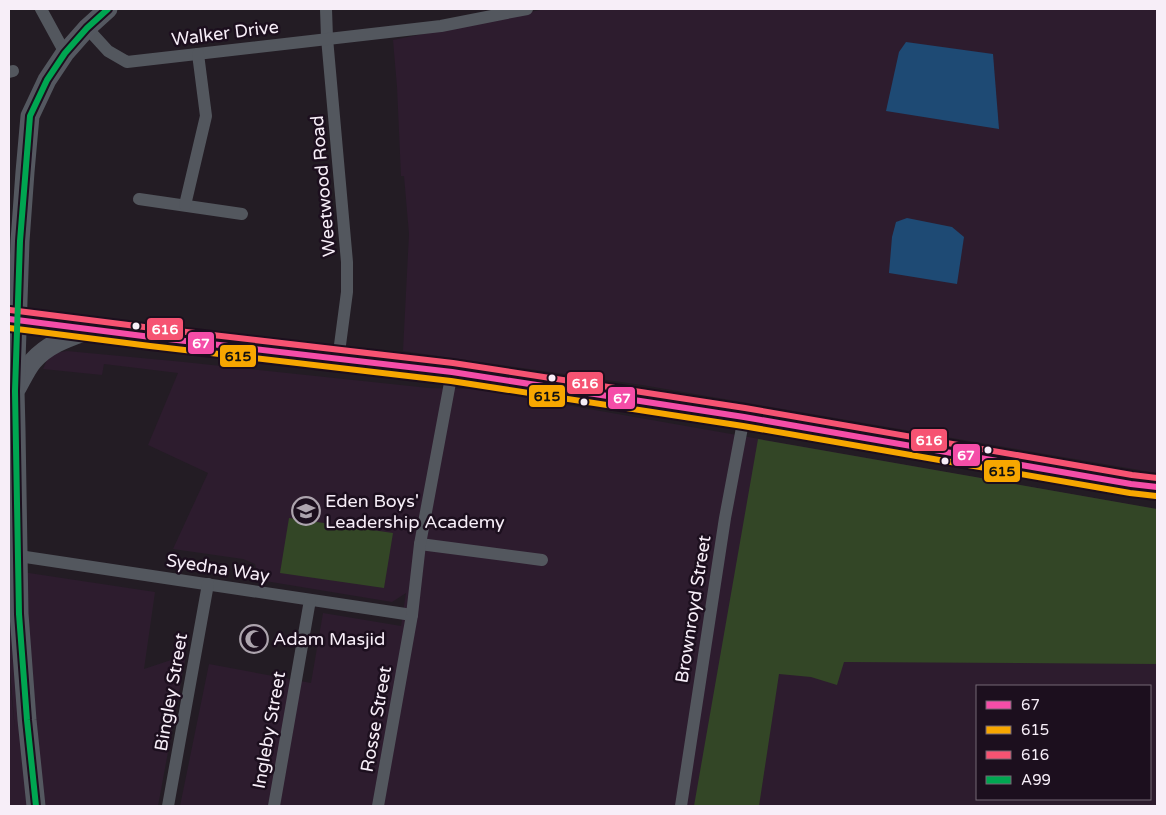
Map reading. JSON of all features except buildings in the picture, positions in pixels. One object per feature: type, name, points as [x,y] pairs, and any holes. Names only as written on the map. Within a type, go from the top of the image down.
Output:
[{"type":"main road","points":[[36,806],[26,720],[19,614],[13,384],[13,319],[30,116],[47,80],[65,53],[87,28],[108,9]]},
{"type":"main road","points":[[13,319],[338,360],[452,372],[744,417],[1157,488]]},
{"type":"main road","points":[[13,384],[43,351],[60,340],[92,329]]},
{"type":"street","points":[[41,9],[65,53]]},
{"type":"street","name":"Weetwood Road","points":[[326,9],[347,262],[347,292],[338,360]]},
{"type":"street","name":"Walker Drive","points":[[87,28],[108,51],[127,62],[441,26],[527,9]]},
{"type":"street","points":[[185,206],[206,116],[198,54]]},
{"type":"street","points":[[140,199],[242,214]]},
{"type":"street","name":"Rosse Street","points":[[378,806],[412,615],[420,544],[452,372]]},
{"type":"street","name":"Brownroyd Street","points":[[681,806],[725,518],[744,417]]},
{"type":"street","points":[[420,544],[542,560]]},
{"type":"street","name":"Syedna Way","points":[[18,556],[412,615]]},
{"type":"street","name":"Bingley Street","points":[[168,806],[208,584]]},
{"type":"street","name":"Ingleby Street","points":[[274,806],[310,600]]},
{"type":"shaded area","points":[[545,9],[1157,9],[1157,473],[642,385],[403,351],[409,234],[404,176],[401,176],[393,40]]},
{"type":"shaded area","points":[[67,351],[429,388],[475,389],[1157,509],[1157,806],[180,806],[209,664],[311,683],[323,613],[401,626],[406,593],[392,602],[259,580],[255,564],[243,559],[173,549],[208,473],[148,445],[178,373],[104,364],[102,375],[43,369],[47,360],[55,353]]},
{"type":"shaded area","points":[[9,570],[155,592],[144,669],[186,655],[158,806],[9,806],[9,672],[15,730],[9,658]]},
{"type":"green space","points":[[758,439],[1157,509],[1157,664],[844,662],[837,685],[811,677],[779,674],[759,806],[694,806]]},
{"type":"green space","points":[[289,518],[393,533],[384,588],[280,573]]},
{"type":"water","points":[[906,42],[993,54],[999,129],[886,111],[899,52]]},
{"type":"water","points":[[907,218],[952,227],[964,237],[957,284],[889,273],[892,237],[896,222]]},
{"type":"transit line","name":"A99","points":[[36,806],[19,614],[15,391],[20,241],[30,116],[47,80],[65,53],[87,28],[108,9]]},
{"type":"transit line","name":"616","points":[[10,310],[453,363],[745,408],[1157,478]]},
{"type":"transit line","name":"67","points":[[9,319],[452,372],[744,417],[1157,487]]},
{"type":"transit line","name":"615","points":[[9,328],[451,381],[743,426],[1156,496]]},
{"type":"place","name":"Eden Boys' Leadership Academy","points":[[306,511]]},
{"type":"place","name":"Adam Masjid","points":[[254,639]]}]
